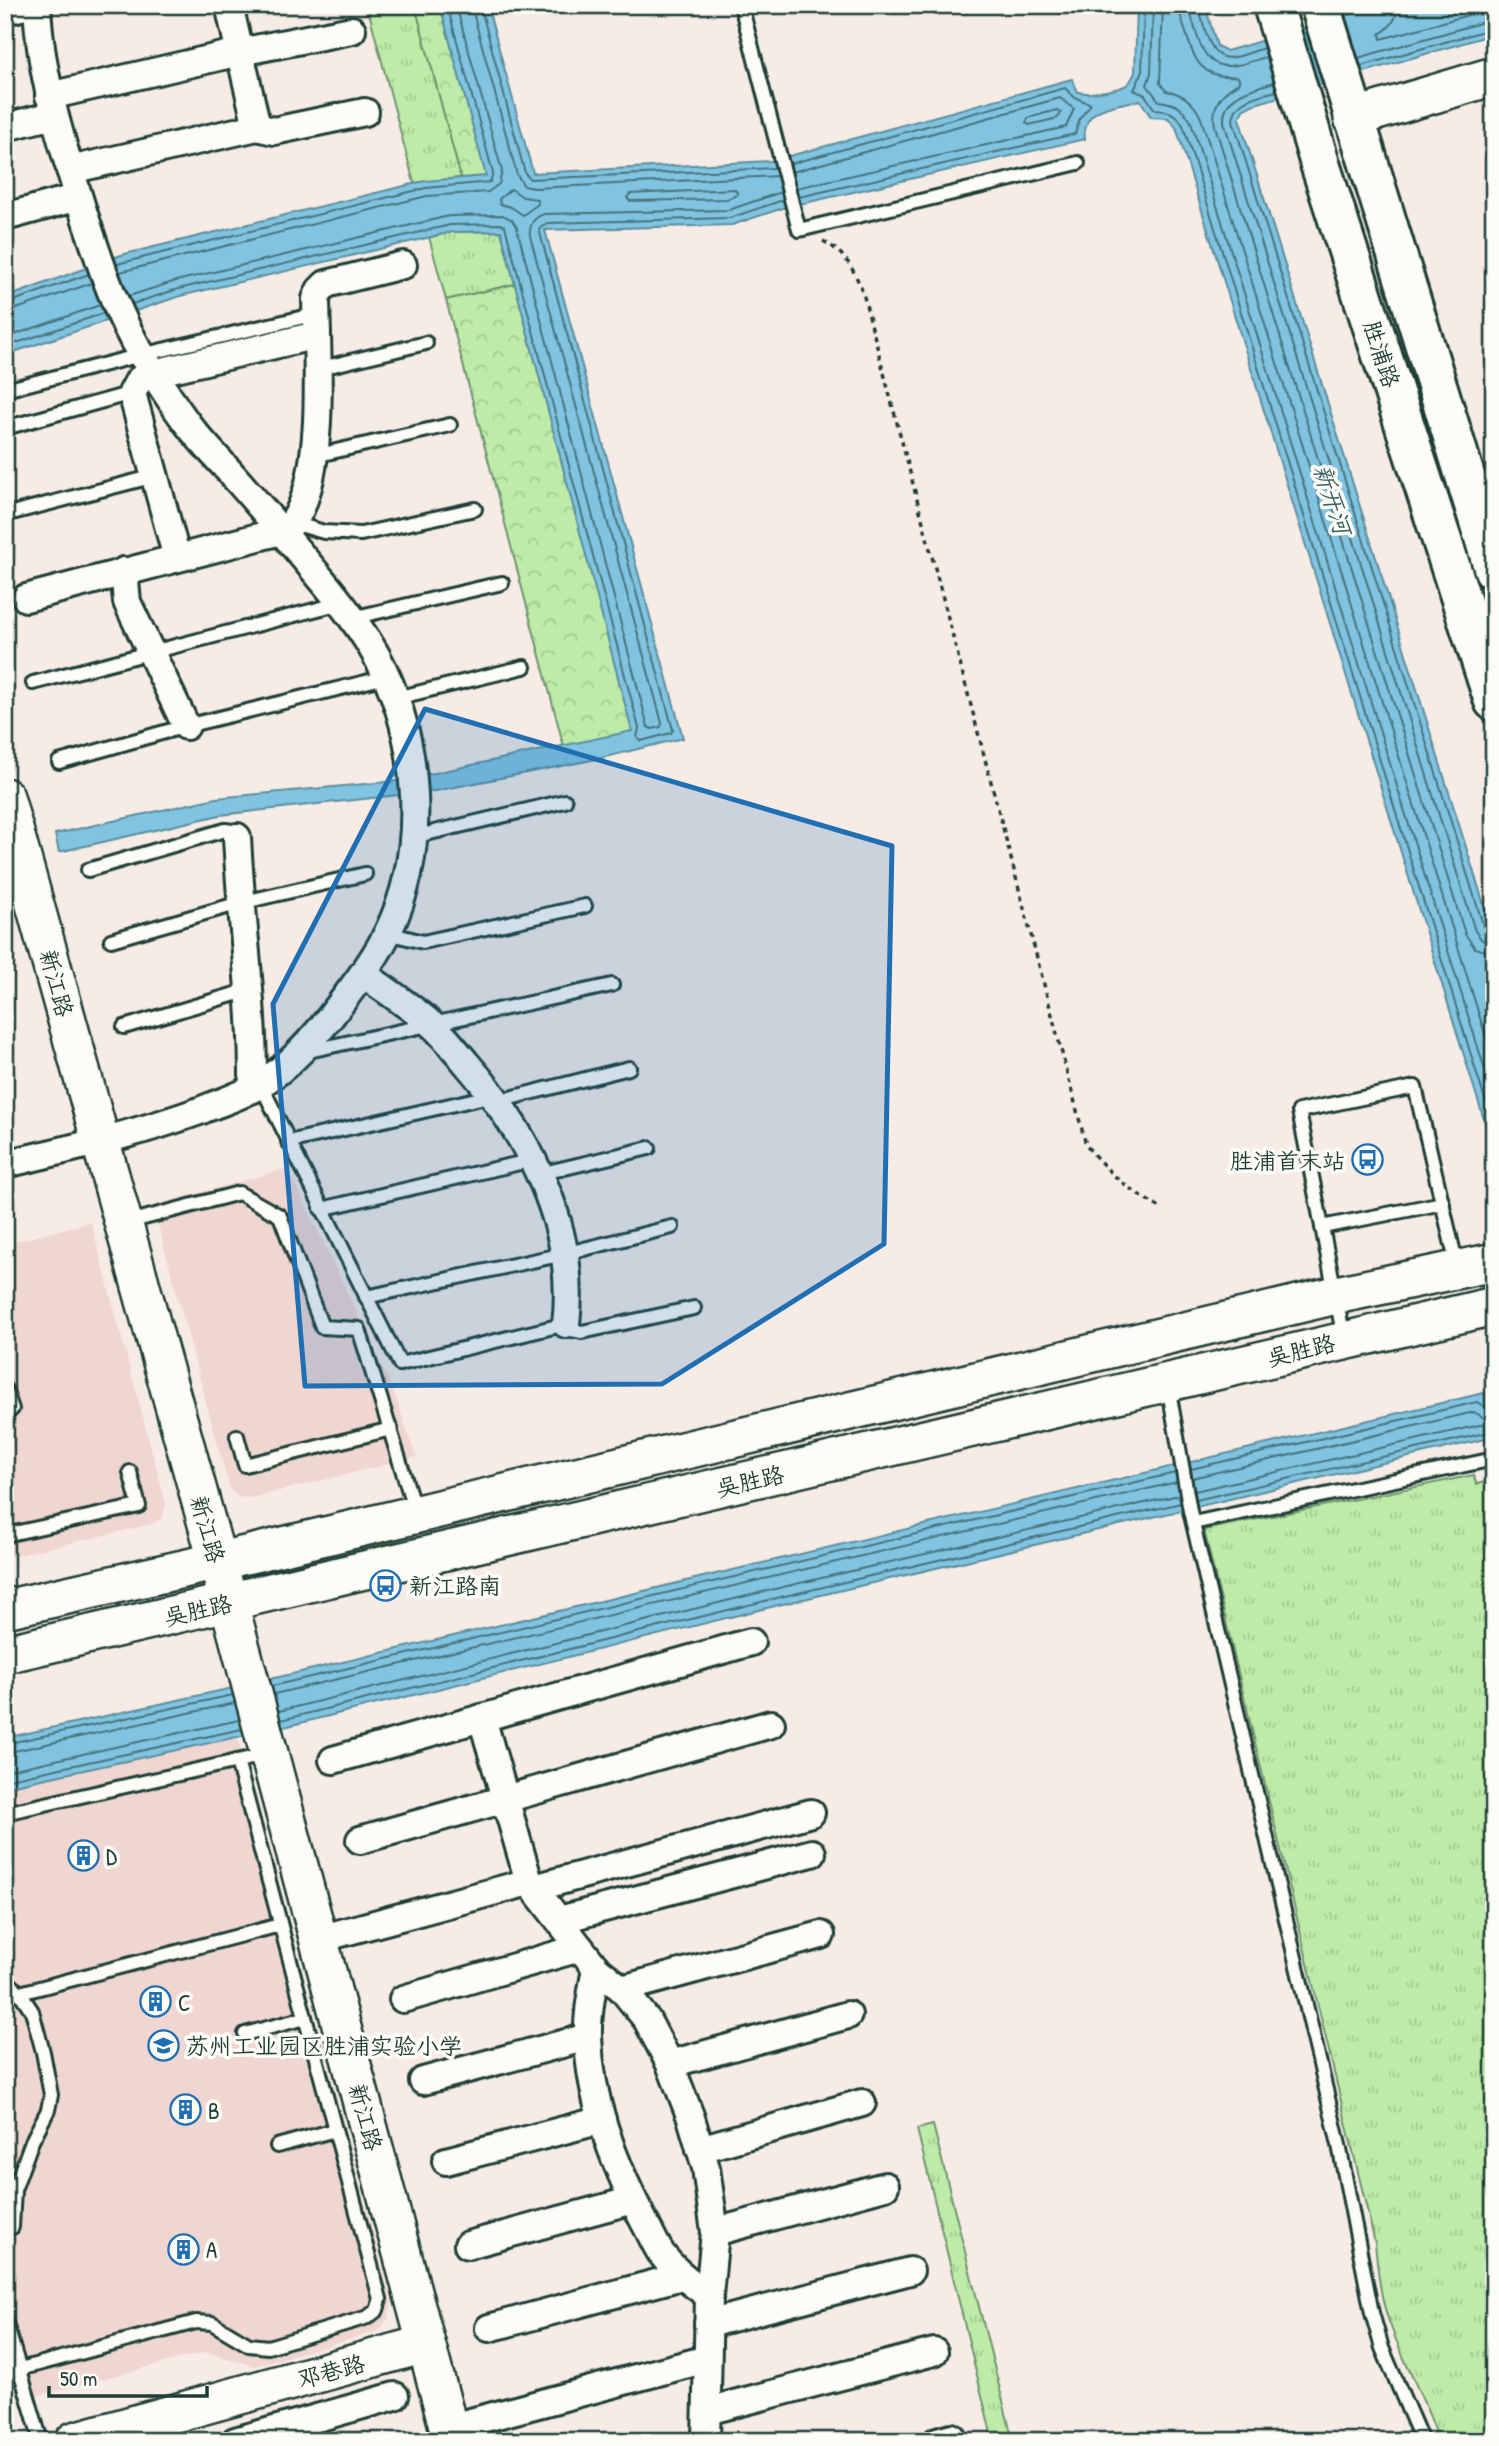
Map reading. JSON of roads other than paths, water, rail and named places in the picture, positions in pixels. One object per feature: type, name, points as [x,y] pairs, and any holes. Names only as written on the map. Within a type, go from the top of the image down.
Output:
[{"type":"main road","name":"胜浦路","points":[[1322,12],[1494,569]]},
{"type":"main road","name":"胜浦路","points":[[1277,18],[1298,92],[1494,701]]},
{"type":"main road","points":[[1353,118],[1494,76]]},
{"type":"main road","name":"新江路","points":[[5,797],[229,1603],[249,1679],[256,1750],[319,1939],[450,2434]]},
{"type":"main road","name":"吴胜路","points":[[5,1609],[216,1562],[1336,1295],[1494,1262]]},
{"type":"main road","name":"吴胜路","points":[[5,1654],[1494,1306]]},
{"type":"main road","points":[[283,1546],[295,1588]]},
{"type":"main road","points":[[144,1578],[155,1620]]},
{"type":"main road","name":"邓巷路","points":[[74,2441],[425,2344]]},
{"type":"street","points":[[5,11],[29,5]]},
{"type":"street","points":[[5,1164],[149,1129],[257,1087],[298,1053],[329,1019],[363,974],[388,933],[405,892],[414,801],[406,731],[391,688],[375,654],[287,527],[191,428],[148,364],[125,321],[97,254],[52,106],[37,25],[37,5]]},
{"type":"street","points":[[229,5],[257,127]]},
{"type":"street","points":[[5,127],[52,106],[240,52],[352,30]]},
{"type":"street","points":[[70,170],[257,127],[274,131],[365,112]]},
{"type":"street","points":[[5,216],[78,197]]},
{"type":"street","points":[[26,598],[287,527],[305,492],[314,456],[317,414],[316,299],[326,284],[403,265]]},
{"type":"street","points":[[177,558],[132,393],[148,364],[317,324]]},
{"type":"street","points":[[124,571],[127,602],[186,726]]},
{"type":"street","points":[[237,837],[240,903],[257,1087]]},
{"type":"street","points":[[363,974],[433,1025],[496,1098],[517,1128],[551,1204],[564,1254],[569,1298],[566,1324]]},
{"type":"street","points":[[333,1760],[751,1642]]},
{"type":"street","points":[[482,1718],[531,1885],[588,1958],[622,1989],[647,2020],[670,2064],[706,2168],[715,2232],[709,2295],[706,2441]]},
{"type":"street","points":[[360,1840],[771,1724]]},
{"type":"street","points":[[319,1939],[811,1813]]},
{"type":"street","points":[[559,1920],[812,1853]]},
{"type":"street","points":[[622,1989],[821,1935]]},
{"type":"street","points":[[403,1999],[588,1958]]},
{"type":"street","points":[[588,1958],[588,2037],[596,2095],[607,2138],[633,2200],[662,2253],[682,2276],[709,2295]]},
{"type":"street","points":[[670,2064],[848,2015]]},
{"type":"street","points":[[423,2081],[588,2037]]},
{"type":"street","points":[[700,2149],[862,2103]]},
{"type":"street","points":[[446,2161],[602,2120]]},
{"type":"street","points":[[715,2232],[885,2186]]},
{"type":"street","points":[[468,2245],[633,2200]]},
{"type":"street","points":[[708,2324],[910,2271]]},
{"type":"street","points":[[489,2328],[682,2276]]},
{"type":"street","points":[[706,2411],[934,2352]]},
{"type":"street","points":[[450,2434],[707,2359]]},
{"type":"street","points":[[235,2441],[395,2396]]},
{"type":"lane","points":[[741,5],[799,230],[1077,163]]},
{"type":"lane","points":[[317,369],[426,343]]},
{"type":"lane","points":[[5,390],[148,364]]},
{"type":"lane","points":[[5,428],[132,393]]},
{"type":"lane","points":[[314,456],[450,425]]},
{"type":"lane","points":[[8,514],[155,476]]},
{"type":"lane","points":[[287,527],[361,534],[475,509]]},
{"type":"lane","points":[[33,683],[151,652],[346,611],[502,583]]},
{"type":"lane","points":[[60,762],[186,726],[391,688],[524,667]]},
{"type":"lane","points":[[412,838],[565,801]]},
{"type":"lane","points":[[88,870],[225,830],[232,831],[237,837]]},
{"type":"lane","points":[[111,940],[240,903],[365,874]]},
{"type":"lane","points":[[388,933],[423,942],[585,906]]},
{"type":"lane","points":[[298,1053],[612,985]]},
{"type":"lane","points":[[124,1027],[249,990]]},
{"type":"lane","points":[[288,1142],[629,1068]]},
{"type":"lane","points":[[257,1087],[288,1142],[400,1364],[566,1324],[572,1330],[582,1332],[694,1308]]},
{"type":"lane","points":[[1344,1340],[1299,1111],[1415,1087],[1458,1270]]},
{"type":"lane","points":[[321,1209],[649,1148]]},
{"type":"lane","points":[[123,1224],[239,1193],[280,1216],[322,1327],[359,1329],[416,1514]]},
{"type":"lane","points":[[1322,1227],[1443,1203]]},
{"type":"lane","points":[[366,1297],[564,1254],[672,1227]]},
{"type":"lane","points":[[1167,1383],[1192,1517],[1339,2145],[1372,2314],[1382,2348],[1422,2441]]},
{"type":"lane","points":[[5,1389],[12,1409],[5,1411]]},
{"type":"lane","points":[[237,1436],[245,1465],[391,1429]]},
{"type":"lane","points":[[1192,1517],[1494,1459]]},
{"type":"lane","points":[[5,1535],[139,1506],[130,1472]]},
{"type":"lane","points":[[5,1813],[256,1750],[280,1924],[380,2299],[376,2310],[368,2317],[268,2347],[249,2345],[212,2323],[196,2322],[5,2373]]},
{"type":"lane","points":[[20,1993],[280,1924]]},
{"type":"lane","points":[[5,1979],[20,1993],[32,2011],[51,2095],[48,2110],[32,2141],[14,2190],[12,2227],[5,2229]]},
{"type":"lane","points":[[245,2034],[305,2018]]},
{"type":"lane","points":[[277,2146],[335,2130]]},
{"type":"lane","points":[[5,2320],[41,2441]]},
{"type":"water","name":"新开河","points":[[440,5],[487,5],[533,173],[771,161],[1072,79],[1078,92],[1082,93],[1119,88],[1129,83],[1135,72],[1137,5],[1205,5],[1217,46],[1227,51],[1382,5],[1494,5],[1494,34],[1252,105],[1243,110],[1239,118],[1494,937],[1494,1152],[1176,127],[1168,118],[1151,117],[1140,100],[1111,106],[1094,114],[1085,128],[1085,139],[783,208],[732,225],[545,230],[683,738],[597,759],[435,791],[220,815],[59,852],[55,834],[216,798],[397,781],[632,731],[501,231],[452,232],[180,296],[5,355],[5,298],[121,255],[425,181],[486,176]]},
{"type":"water","points":[[1484,1393],[1488,1402],[1494,1402],[1494,1437],[787,1603],[288,1726],[5,1787],[5,1738],[228,1689]]},
{"type":"place","name":"胜浦首末站","points":[[1368,1160]]},
{"type":"place","name":"新江路南","points":[[386,1585]]},
{"type":"place","name":"D","points":[[83,1856]]},
{"type":"place","name":"C","points":[[155,2002]]},
{"type":"place","name":"苏州工业园区胜浦实验小学","points":[[163,2045]]},
{"type":"place","name":"B","points":[[185,2110]]},
{"type":"place","name":"A","points":[[183,2249]]}]
